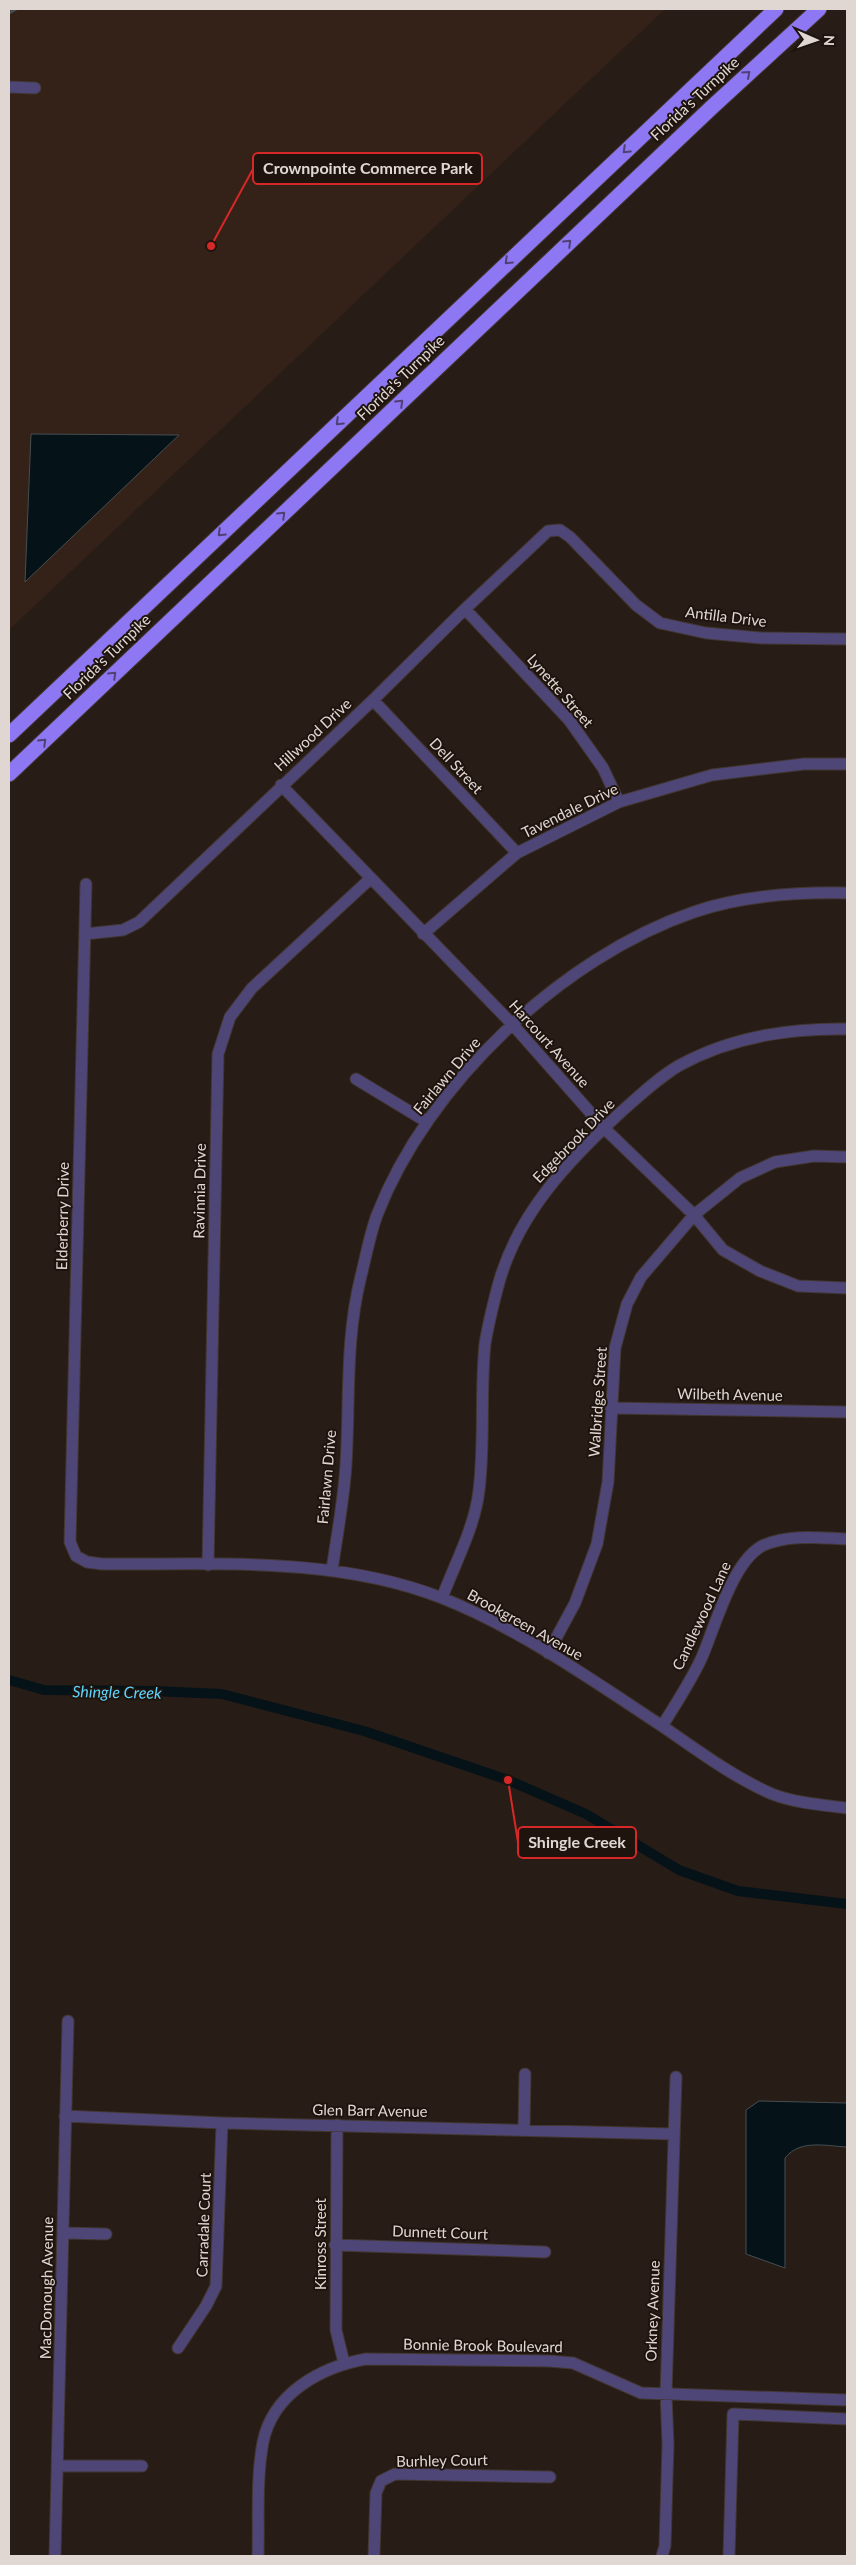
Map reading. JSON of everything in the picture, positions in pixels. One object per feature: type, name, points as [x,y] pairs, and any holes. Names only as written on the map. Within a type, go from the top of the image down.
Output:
[{"type":"highway","name":"Florida's Turnpike","points":[[9,735],[776,9]]},
{"type":"highway","name":"Florida's Turnpike","points":[[9,774],[717,102],[818,9]]},
{"type":"street","points":[[9,88],[35,88]]},
{"type":"street","name":"Antilla Drive","points":[[548,531],[560,530],[570,537],[636,606],[660,623],[706,633],[761,638],[847,639]]},
{"type":"street","name":"Hillwood Drive","points":[[85,934],[123,930],[139,922],[548,531]]},
{"type":"street","name":"Lynette Street","points":[[465,609],[569,720],[603,768],[619,802]]},
{"type":"street","name":"Dell Street","points":[[373,700],[517,853]]},
{"type":"street","name":"Tavendale Drive","points":[[423,934],[517,853],[619,802],[712,774],[804,764],[847,764]]},
{"type":"street","name":"Harcourt Avenue","points":[[281,785],[513,1025],[604,1128],[694,1216],[723,1250],[760,1271],[798,1286],[847,1288]]},
{"type":"street","name":"Ravinnia Drive","points":[[208,1565],[218,1054],[230,1017],[252,988],[370,879]]},
{"type":"street","name":"Elderberry Drive","points":[[72,1549],[86,884]]},
{"type":"street","name":"Fairlawn Drive","points":[[332,1570],[346,1466],[348,1342],[360,1278],[377,1216],[427,1122],[480,1056],[513,1025],[573,974],[654,928],[695,911],[743,899],[806,892],[847,892]]},
{"type":"street","name":"Edgebrook Drive","points":[[442,1598],[473,1518],[479,1491],[486,1343],[498,1284],[519,1233],[533,1208],[550,1184],[604,1128],[636,1099],[679,1066],[726,1045],[768,1034],[807,1028],[847,1029]]},
{"type":"street","points":[[356,1079],[427,1122]]},
{"type":"street","name":"Walbridge Street","points":[[548,1653],[575,1603],[597,1544],[608,1482],[615,1348],[627,1304],[641,1278],[694,1216],[740,1178],[775,1162],[814,1156],[847,1157]]},
{"type":"street","name":"Wilbeth Avenue","points":[[611,1408],[847,1412]]},
{"type":"street","name":"Candlewood Lane","points":[[662,1726],[701,1658],[726,1595],[743,1564],[763,1546],[794,1537],[847,1539]]},
{"type":"street","name":"Brookgreen Avenue","points":[[72,1549],[76,1556],[87,1562],[102,1564],[208,1565],[332,1570],[392,1583],[442,1598],[493,1622],[548,1653],[707,1757],[773,1794],[847,1808]]},
{"type":"street","name":"MacDonough Avenue","points":[[55,2556],[68,2021]]},
{"type":"street","points":[[524,2130],[526,2074]]},
{"type":"street","name":"Orkney Avenue","points":[[663,2551],[668,2444],[666,2394],[676,2077]]},
{"type":"street","name":"Glen Barr Avenue","points":[[65,2116],[222,2123],[674,2134]]},
{"type":"street","name":"Carradale Court","points":[[178,2348],[206,2306],[216,2286],[222,2123]]},
{"type":"street","name":"Kinross Street","points":[[337,2126],[336,2330],[344,2363]]},
{"type":"street","points":[[64,2232],[106,2234]]},
{"type":"street","name":"Dunnett Court","points":[[335,2244],[544,2252]]},
{"type":"street","name":"Bonnie Brook Boulevard","points":[[258,2556],[260,2470],[264,2440],[276,2413],[297,2387],[322,2371],[344,2363],[366,2358],[573,2363],[595,2372],[617,2385],[641,2393],[847,2400]]},
{"type":"street","points":[[729,2556],[733,2414],[847,2418]]},
{"type":"street","points":[[58,2466],[142,2466]]},
{"type":"street","name":"Burhley Court","points":[[374,2556],[376,2493],[381,2481],[395,2474],[550,2477]]},
{"type":"shaded area","points":[[9,9],[665,9],[9,630]]},
{"type":"shaded area","points":[[31,434],[179,435],[25,582]]},
{"type":"shaded area","points":[[759,2101],[847,2103],[847,2147],[806,2146],[791,2152],[785,2158],[785,2268],[746,2254],[746,2110]]},
{"type":"waterway","points":[[9,13],[16,9]]},
{"type":"waterway","name":"Shingle Creek","points":[[9,1680],[44,1690],[222,1694],[364,1731],[508,1780],[586,1814],[679,1870],[738,1891],[847,1904]]},
{"type":"place","name":"Crownpointe Commerce Park","points":[[211,246]]},
{"type":"place","name":"Shingle Creek","points":[[508,1780]]}]
